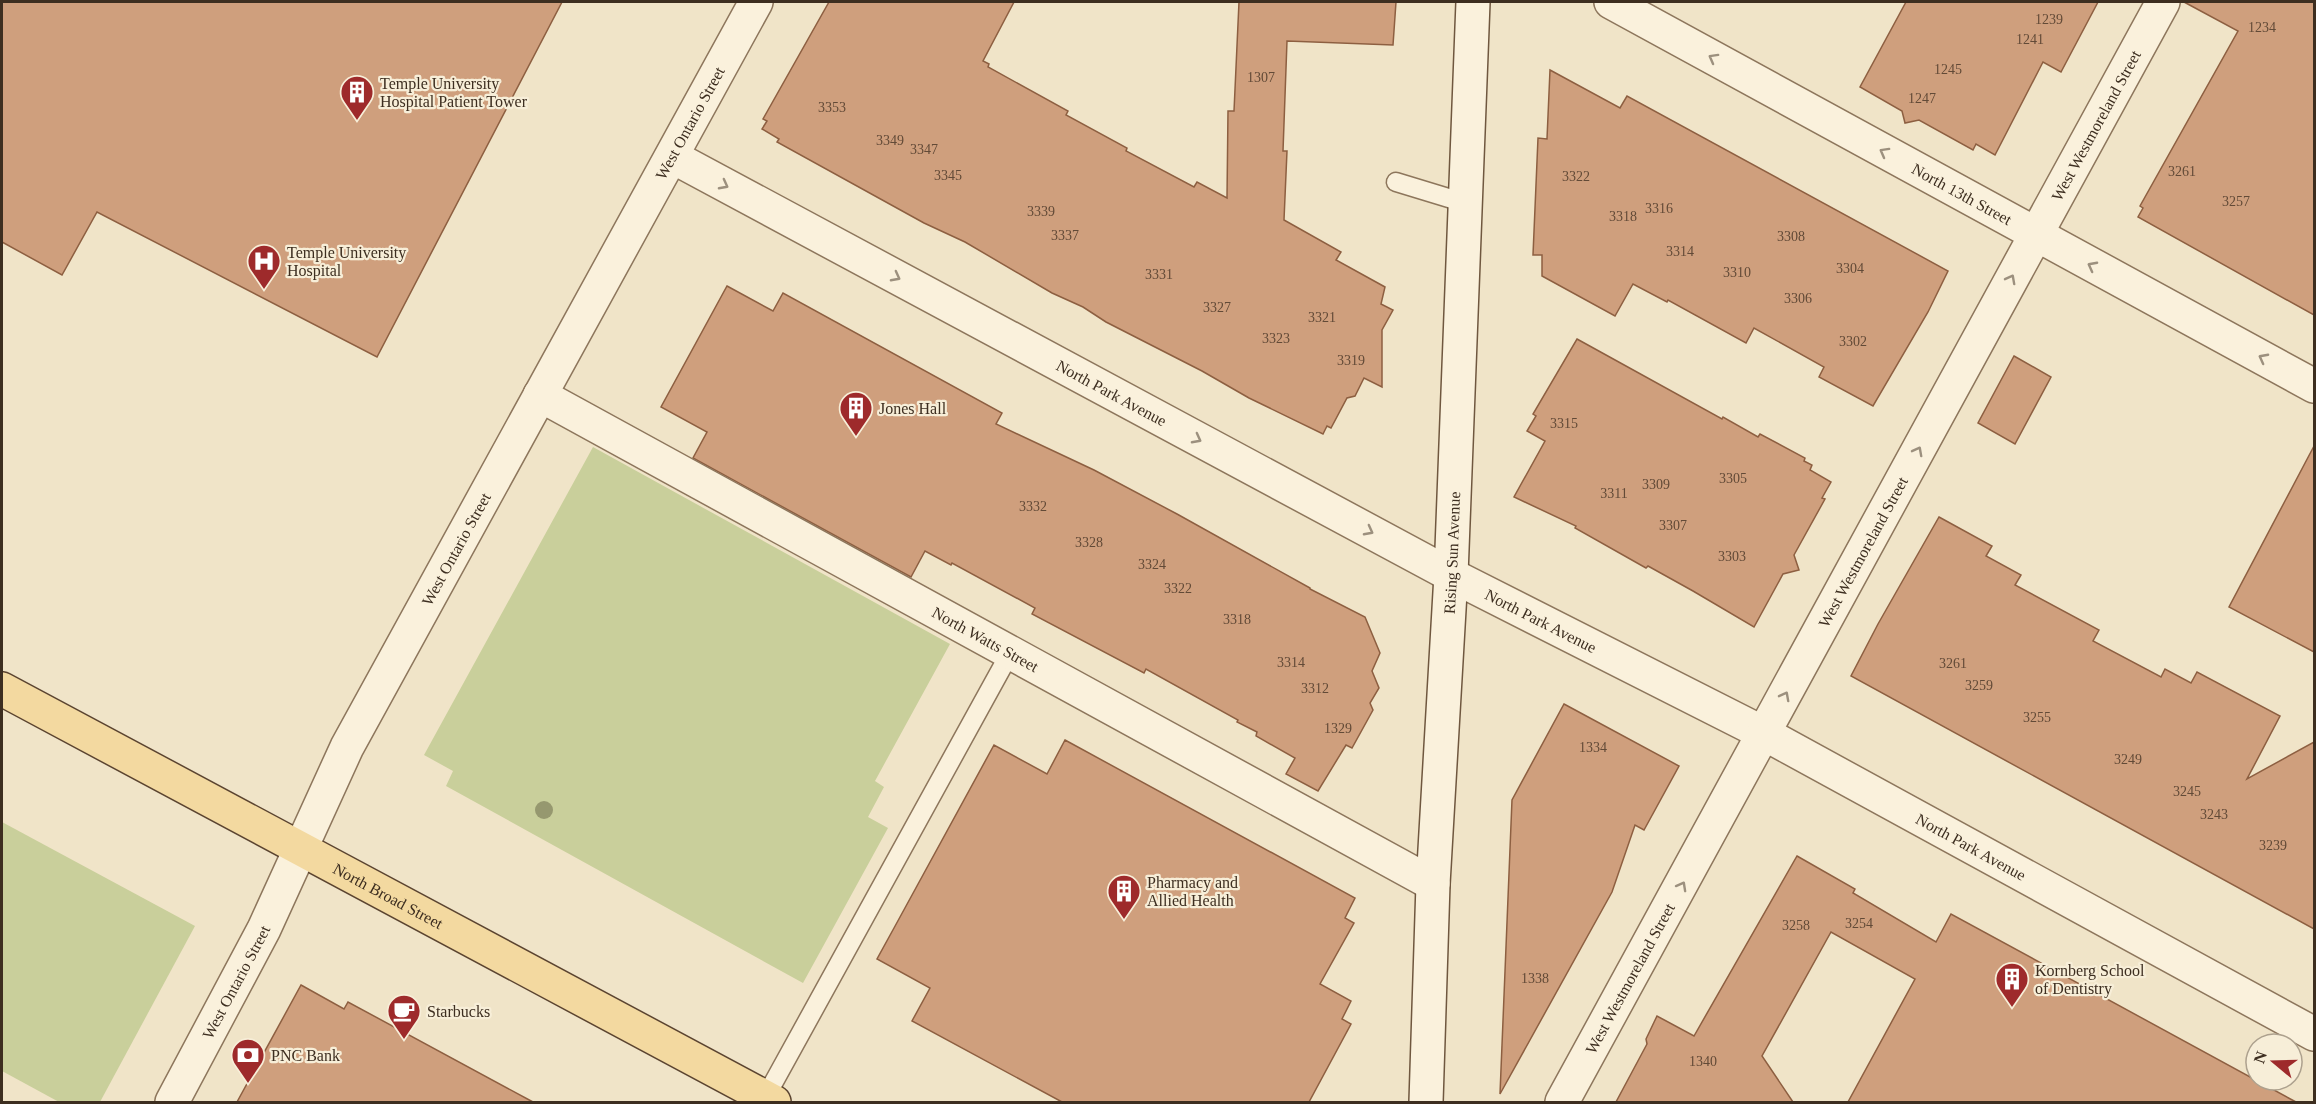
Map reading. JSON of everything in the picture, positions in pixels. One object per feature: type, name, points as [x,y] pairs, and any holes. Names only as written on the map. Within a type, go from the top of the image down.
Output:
[{"type":"main road","name":"North Broad Street","points":[[2,689],[770,1100]]},
{"type":"street","name":"West Ontario Street","points":[[172,1102],[264,929],[347,747],[673,157],[756,2]]},
{"type":"street","name":"Rising Sun Avenue","points":[[1426,1102],[1433,884],[1451,575],[1473,2]]},
{"type":"street","name":"North 13th Street","points":[[1611,2],[2314,386]]},
{"type":"street","name":"West Westmoreland Street","points":[[1562,1102],[2163,2]]},
{"type":"street","name":"North Park Avenue","points":[[673,157],[1451,575],[1765,734],[2314,1034]]},
{"type":"street","name":"North Watts Street","points":[[540,395],[1433,884]]},
{"type":"lane","points":[[1396,182],[1465,203]]},
{"type":"lane","points":[[770,1100],[1010,653]]},
{"type":"green space","points":[[593,447],[950,644],[875,781],[884,787],[868,817],[888,828],[803,983],[446,786],[453,771],[424,755]]},
{"type":"green space","points":[[2,822],[195,926],[100,1102],[59,1102],[2,1071]]},
{"type":"building","name":"Temple University Hospital Patient Tower","points":[[2,2],[562,2],[377,357],[97,212],[62,275],[2,242]]},
{"type":"building","points":[[829,2],[1014,2],[983,61],[989,64],[988,67],[1068,111],[1066,115],[1127,148],[1126,151],[1194,187],[1197,182],[1227,198],[1228,111],[1234,111],[1239,2],[1396,2],[1393,45],[1287,41],[1283,151],[1287,151],[1284,220],[1341,252],[1336,260],[1385,287],[1381,304],[1393,310],[1382,330],[1382,387],[1364,378],[1355,396],[1347,398],[1331,428],[1327,426],[1323,434],[1249,398],[1106,322],[965,242],[924,223],[777,142],[779,139],[762,129],[767,121],[763,119]]},
{"type":"building","points":[[1906,2],[2098,2],[2061,72],[2043,62],[1995,155],[1976,144],[1973,150],[1919,120],[1905,123],[1902,111],[1860,87]]},
{"type":"building","points":[[2184,2],[2314,2],[2314,315],[2138,217],[2143,208],[2140,206],[2238,31]]},
{"type":"building","points":[[1550,70],[1620,108],[1627,96],[1948,271],[1928,312],[1873,406],[1819,377],[1824,367],[1754,328],[1746,343],[1668,300],[1667,302],[1633,284],[1615,316],[1542,276],[1542,255],[1533,255],[1538,138],[1547,139]]},
{"type":"building","points":[[727,286],[773,311],[783,293],[1002,413],[996,424],[1094,470],[1365,617],[1380,653],[1372,671],[1379,688],[1370,703],[1373,710],[1352,748],[1346,745],[1318,791],[1286,774],[1295,758],[1256,736],[1257,732],[1237,722],[1238,720],[1146,669],[1144,673],[1032,614],[1035,608],[952,563],[951,565],[925,551],[911,577],[693,458],[707,432],[661,407]]},
{"type":"building","points":[[1577,339],[1722,419],[1723,417],[1758,437],[1760,434],[1805,458],[1804,461],[1812,465],[1810,470],[1831,482],[1822,498],[1825,499],[1794,555],[1799,570],[1783,574],[1754,627],[1648,566],[1646,568],[1575,528],[1576,526],[1514,497],[1545,441],[1527,431],[1536,416],[1533,414]]},
{"type":"building","points":[[2014,356],[2051,377],[2015,444],[1978,423]]},
{"type":"building","points":[[2314,446],[2314,652],[2229,607]]},
{"type":"building","points":[[1939,517],[1992,546],[1986,556],[2021,575],[2015,585],[2099,630],[2093,641],[2161,677],[2165,669],[2191,683],[2197,672],[2280,716],[2247,779],[2314,742],[2314,929],[1851,676]]},
{"type":"building","points":[[1564,704],[1679,766],[1644,830],[1635,825],[1612,892],[1500,1094],[1512,800]]},
{"type":"building","name":"Pharmacy and Allied Health","points":[[1065,740],[1355,898],[1345,918],[1354,923],[1320,984],[1351,1001],[1342,1019],[1351,1024],[1309,1102],[1062,1102],[912,1021],[930,988],[877,959],[994,745],[1047,774]]},
{"type":"building","name":"Kornberg School of Dentistry","points":[[1797,856],[1855,889],[1853,893],[1936,942],[1951,914],[2244,1074],[2244,1092],[2278,1092],[2296,1102],[1848,1102],[1915,979],[1831,932],[1762,1056],[1793,1102],[1616,1102],[1647,1044],[1646,1039],[1657,1016],[1694,1036]]},
{"type":"building","points":[[301,985],[344,1009],[348,1002],[533,1102],[237,1102]]},
{"type":"place","name":"Temple University Hospital Patient Tower","points":[[357,121]]},
{"type":"place","name":"Temple University Hospital","points":[[264,290]]},
{"type":"place","name":"Jones Hall","points":[[856,437]]},
{"type":"place","name":"Pharmacy and Allied Health","points":[[1124,920]]},
{"type":"place","name":"Kornberg School of Dentistry","points":[[2012,1008]]},
{"type":"place","name":"Starbucks","points":[[404,1040]]},
{"type":"place","name":"PNC Bank","points":[[248,1084]]}]
